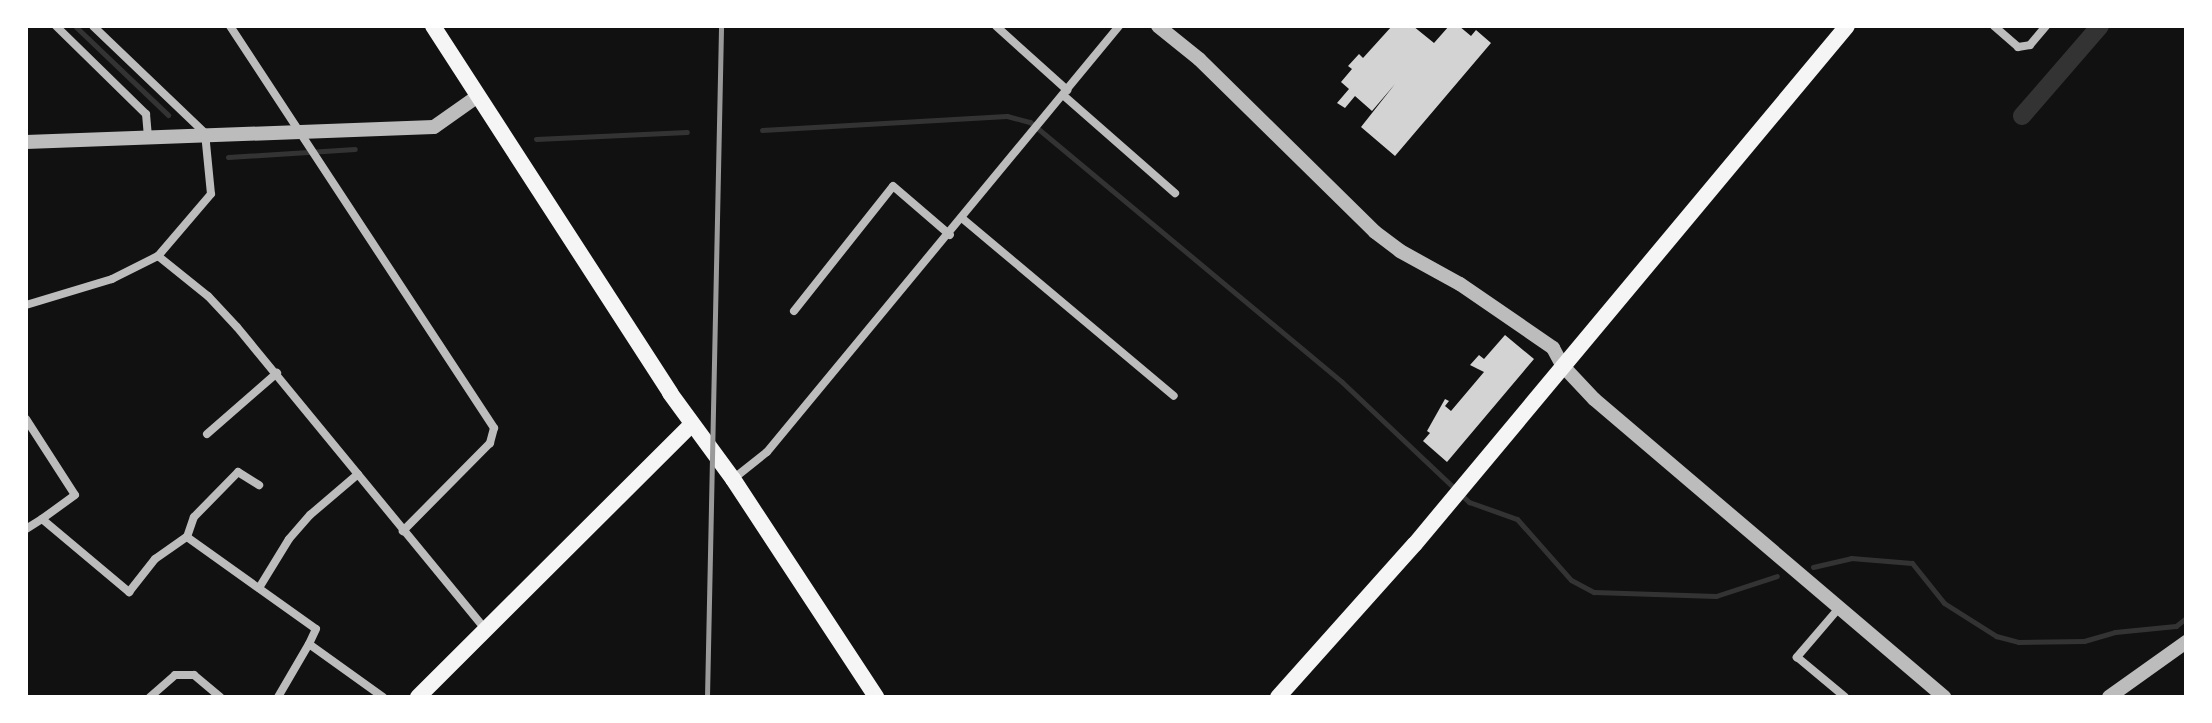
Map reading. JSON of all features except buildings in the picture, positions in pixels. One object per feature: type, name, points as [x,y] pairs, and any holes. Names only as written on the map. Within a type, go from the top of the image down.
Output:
[{"type":"main road","points":[[433,26],[692,424],[733,479],[876,697]]},
{"type":"main road","points":[[1278,697],[1450,501],[1847,26]]},
{"type":"main road","points":[[419,697],[692,424]]},
{"type":"street","points":[[56,26],[146,114],[148,136]]},
{"type":"street","points":[[26,305],[112,279],[158,256],[211,194],[205,133],[93,26]]},
{"type":"street","points":[[230,26],[494,428],[490,443],[403,531]]},
{"type":"street","points":[[996,26],[1175,193]]},
{"type":"street","points":[[733,479],[767,452],[950,235],[1119,26]]},
{"type":"street","points":[[1158,26],[1199,59],[1375,232],[1400,251],[1460,284],[1553,348],[1562,365],[1594,399],[1839,608],[1927,692],[1944,697]]},
{"type":"street","points":[[1994,26],[2018,47],[2030,45],[2046,26]]},
{"type":"street","points":[[26,142],[205,133],[301,136],[434,127],[478,96]]},
{"type":"street","points":[[794,311],[893,186],[950,235]]},
{"type":"street","points":[[963,219],[1174,396]]},
{"type":"street","points":[[158,256],[208,296],[277,373],[486,631]]},
{"type":"street","points":[[207,434],[277,373]]},
{"type":"street","points":[[26,419],[75,495],[26,529]]},
{"type":"street","points":[[42,519],[129,592],[155,559],[187,537],[194,517],[238,472],[259,485]]},
{"type":"street","points":[[259,588],[289,539],[310,515],[358,474]]},
{"type":"street","points":[[187,537],[316,629],[278,697]]},
{"type":"street","points":[[1839,608],[1797,657],[1845,697]]},
{"type":"street","points":[[2109,697],[2186,642]]},
{"type":"street","points":[[309,644],[383,697]]},
{"type":"street","points":[[150,697],[175,675],[194,675],[220,697]]},
{"type":"waterway","points":[[75,26],[168,115]]},
{"type":"waterway","points":[[2022,116],[2100,26]]},
{"type":"waterway","points":[[762,130],[1007,116],[1030,122],[1342,382],[1469,502],[1517,519],[1571,580],[1594,592],[1716,596],[1777,576]]},
{"type":"waterway","points":[[536,139],[687,132]]},
{"type":"waterway","points":[[228,157],[355,149]]},
{"type":"waterway","points":[[1813,567],[1851,558],[1912,563],[1944,603],[1996,636],[2018,642],[2084,641],[2115,632],[2176,626],[2186,618]]},
{"type":"railway","points":[[707,697],[721,26]]}]
